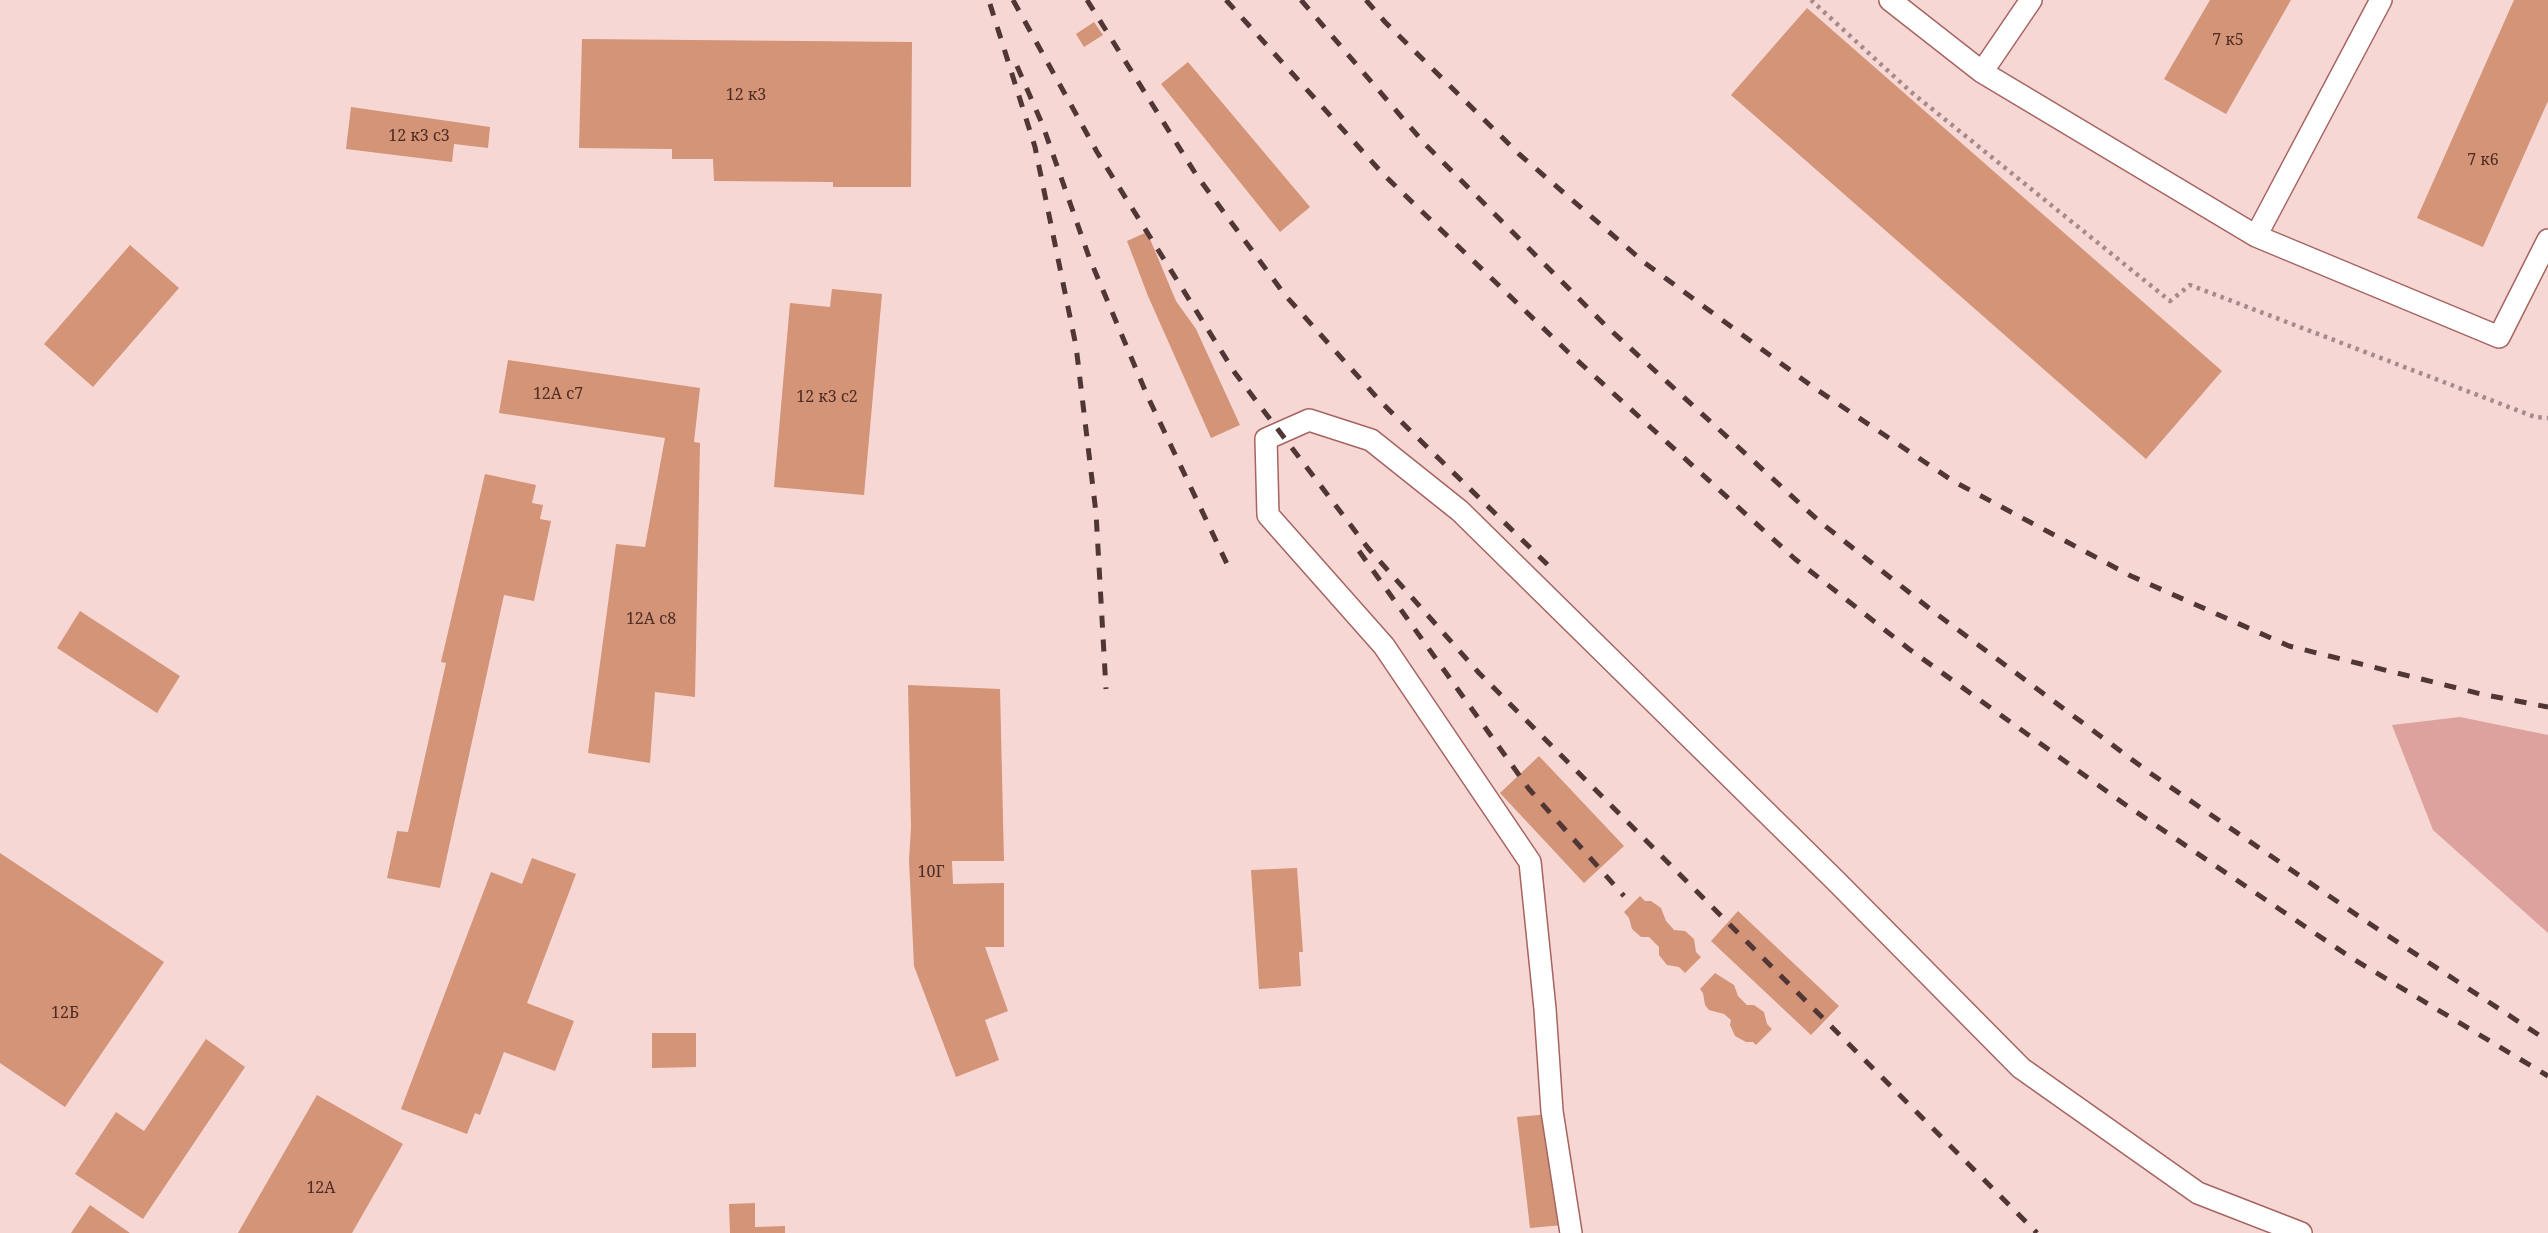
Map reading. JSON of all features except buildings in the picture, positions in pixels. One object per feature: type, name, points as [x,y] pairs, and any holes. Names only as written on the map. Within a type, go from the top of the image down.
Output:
[{"type":"lane","points":[[1890,0],[1982,72],[2256,236],[2499,337],[2548,240]]},
{"type":"lane","points":[[1982,72],[2031,0]]},
{"type":"lane","points":[[2256,236],[2381,0]]},
{"type":"lane","points":[[1571,1233],[1552,1111],[1530,862],[1384,646],[1268,515],[1266,439],[1309,420],[1371,440],[1460,511],[1836,881],[2021,1068],[2198,1193],[2301,1233]]},
{"type":"path","points":[[1811,0],[1911,92],[2170,300],[2190,285],[2535,417],[2548,418]]},
{"type":"shaded area","points":[[2460,717],[2548,735],[2548,933],[2433,830],[2392,725]]},
{"type":"railway","points":[[1013,0],[1097,152],[1235,373],[1368,548],[1479,673],[2037,1233]]},
{"type":"railway","points":[[1087,0],[1197,176],[1285,295],[1381,402],[1552,569]]},
{"type":"railway","points":[[1226,0],[1383,174],[1567,351],[1795,559],[1909,649],[2123,803],[2350,957],[2548,1076]]},
{"type":"railway","points":[[1301,0],[1424,143],[1605,325],[1820,522],[1934,612],[2150,773],[2367,922],[2548,1041]]},
{"type":"railway","points":[[1366,0],[1519,154],[1645,263],[1813,387],[1953,481],[2131,576],[2289,646],[2481,694],[2548,707]]},
{"type":"railway","points":[[990,4],[1035,147],[1076,346],[1096,513],[1106,689]]},
{"type":"railway","points":[[1017,66],[1043,126],[1089,257],[1147,395],[1228,566]]},
{"type":"railway","points":[[1359,551],[1529,789],[1624,896]]}]
